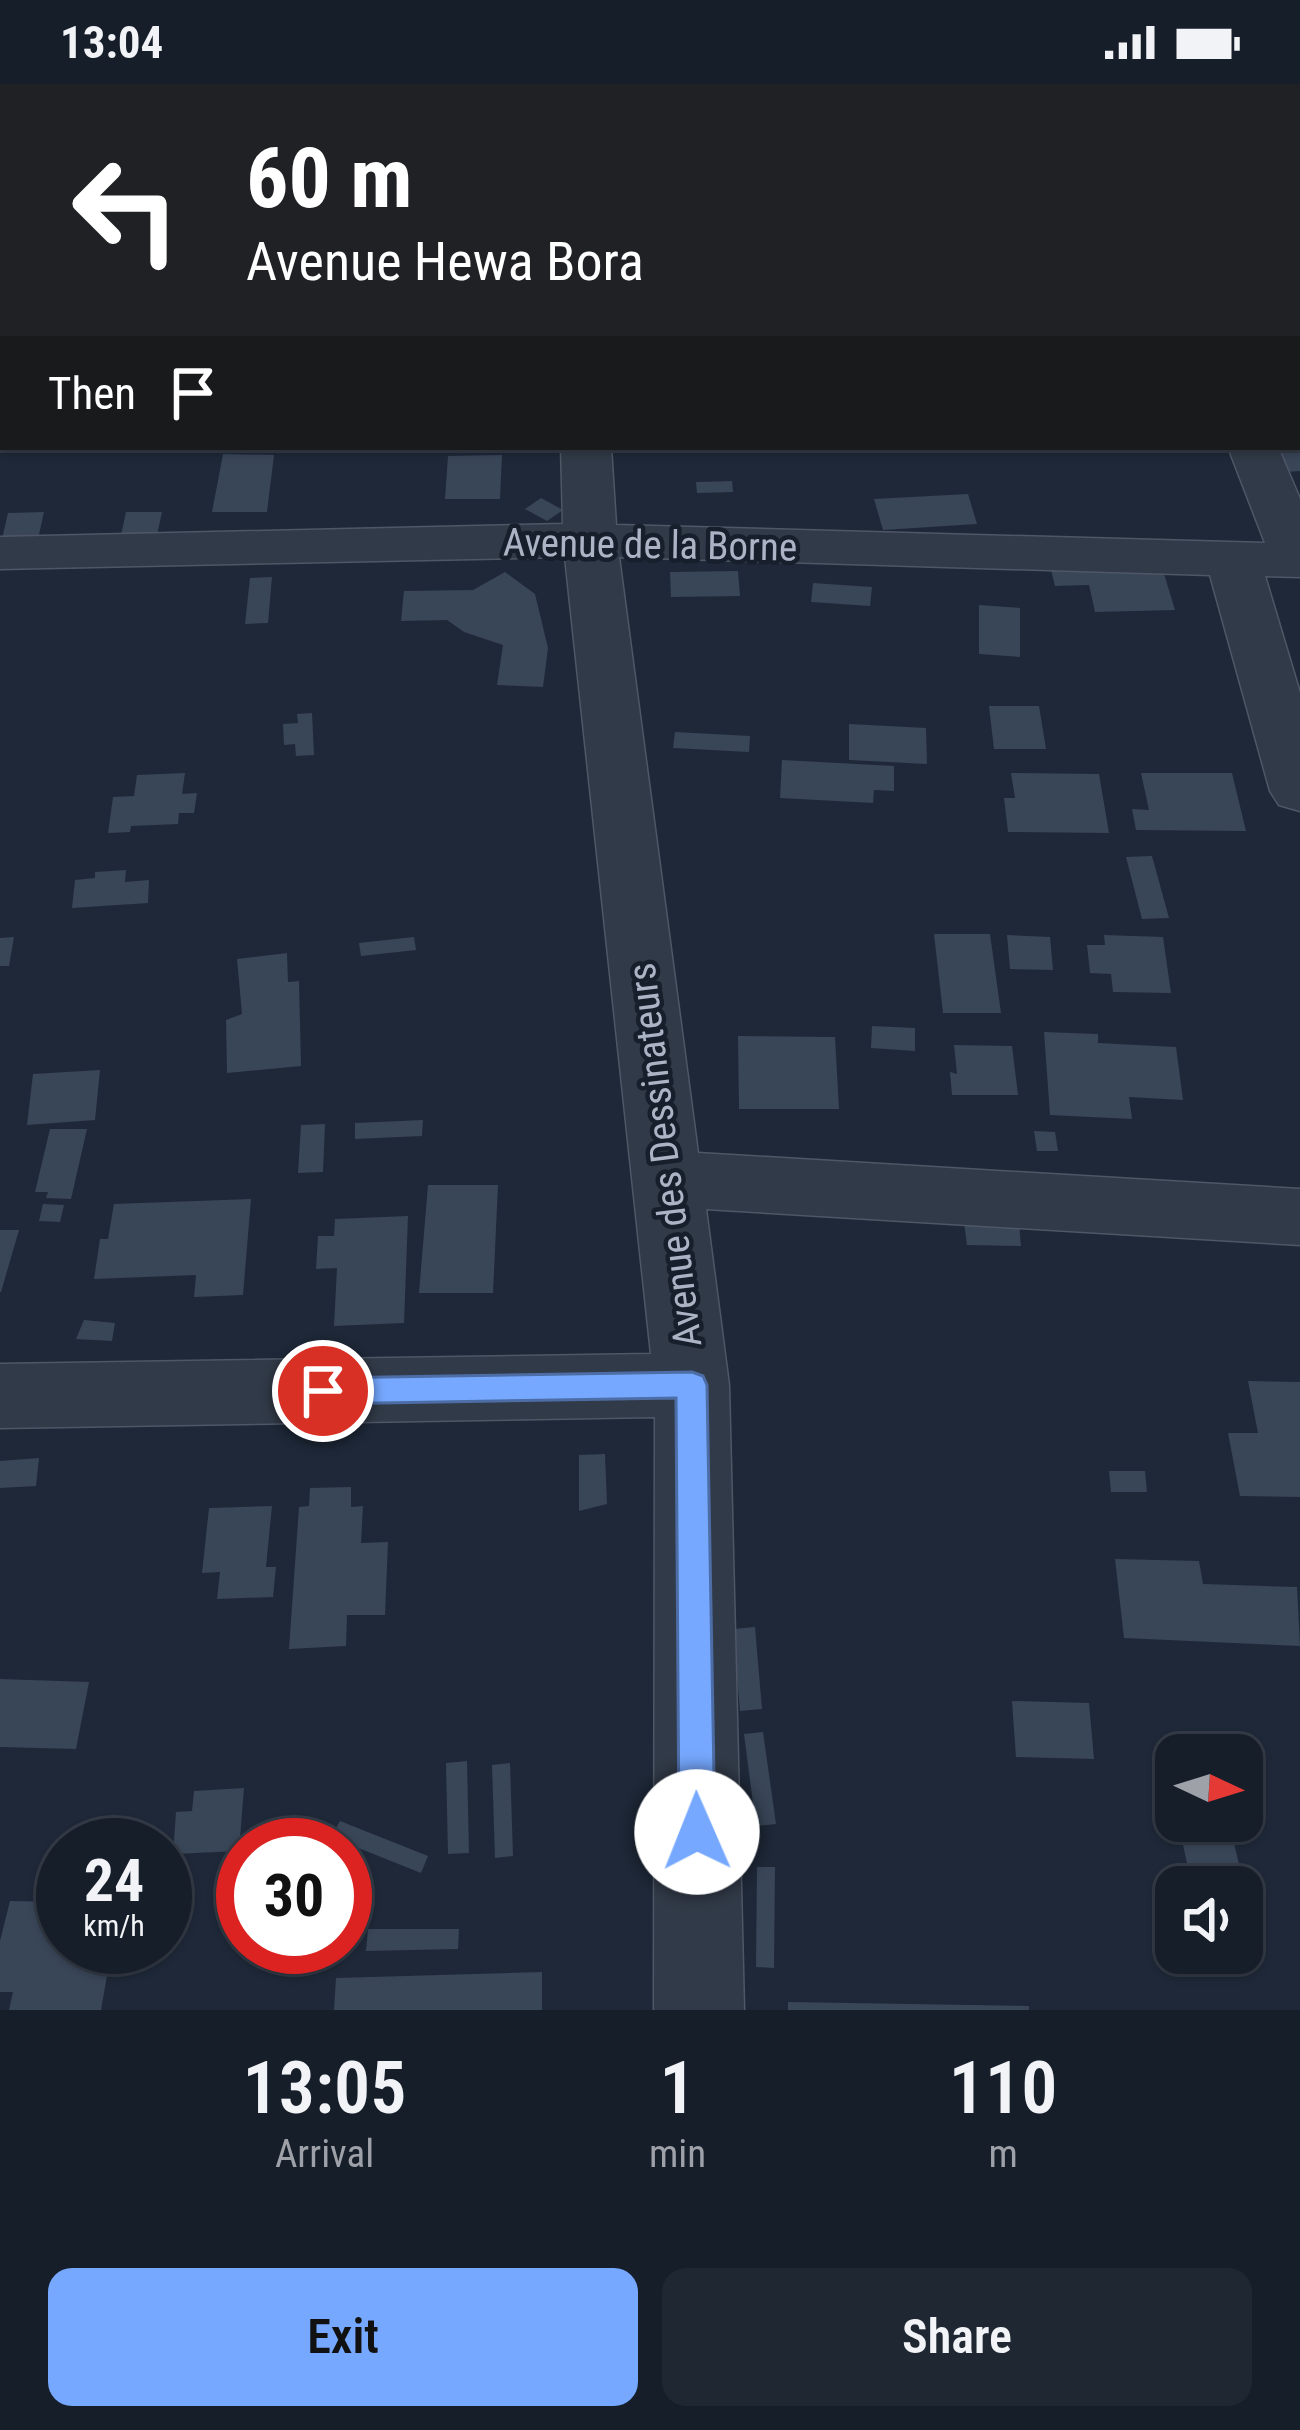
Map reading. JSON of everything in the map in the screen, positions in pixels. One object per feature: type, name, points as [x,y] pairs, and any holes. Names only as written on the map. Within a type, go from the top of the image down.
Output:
[{"type":"street","name":"Avenue des Dessinateurs","points":[[586,450],[590,540],[692,1385],[699,2010]]},
{"type":"street","points":[[1254,450],[1299,560]]},
{"type":"street","name":"Avenue de la Borne","points":[[0,553],[590,540],[1299,560]]},
{"type":"street","points":[[1233,561],[1300,790]]},
{"type":"street","points":[[669,1179],[1300,1217]]},
{"type":"street","points":[[0,1396],[692,1385]]},
{"type":"building","points":[[1276,450],[1300,450],[1300,471],[1285,472]]},
{"type":"building","points":[[223,454],[274,455],[267,512],[212,512]]},
{"type":"building","points":[[502,455],[500,499],[445,499],[448,456]]},
{"type":"building","points":[[732,481],[733,492],[697,493],[696,482]]},
{"type":"building","points":[[968,494],[977,524],[883,530],[874,499]]},
{"type":"building","points":[[541,498],[563,510],[547,521],[525,509]]},
{"type":"building","points":[[44,512],[38,539],[2,539],[8,513]]},
{"type":"building","points":[[126,512],[162,512],[157,535],[121,535]]},
{"type":"building","points":[[1162,567],[1175,610],[1095,612],[1089,585],[1055,586],[1051,570]]},
{"type":"building","points":[[738,571],[740,596],[671,597],[670,572]]},
{"type":"building","points":[[505,572],[535,594],[548,648],[543,687],[497,685],[503,645],[464,632],[447,620],[401,621],[404,591],[473,590]]},
{"type":"building","points":[[272,577],[268,623],[245,624],[250,578]]},
{"type":"building","points":[[813,583],[872,587],[870,606],[811,602]]},
{"type":"building","points":[[979,605],[1020,608],[1020,657],[979,654]]},
{"type":"building","points":[[989,706],[1039,706],[1046,749],[994,749]]},
{"type":"building","points":[[312,713],[314,755],[296,756],[295,744],[284,745],[283,724],[298,723],[297,714]]},
{"type":"building","points":[[849,724],[926,728],[927,764],[849,760]]},
{"type":"building","points":[[675,732],[750,736],[749,752],[673,748]]},
{"type":"building","points":[[782,760],[894,766],[894,791],[874,790],[873,803],[780,798]]},
{"type":"building","points":[[185,773],[182,794],[197,793],[194,813],[179,813],[178,824],[131,826],[130,832],[108,833],[113,797],[134,796],[137,775]]},
{"type":"building","points":[[1011,773],[1099,774],[1109,833],[1008,832],[1004,798],[1015,798]]},
{"type":"building","points":[[1141,773],[1232,773],[1246,831],[1136,830],[1132,809],[1149,810]]},
{"type":"building","points":[[1152,856],[1169,918],[1142,919],[1126,857]]},
{"type":"building","points":[[126,870],[125,882],[149,880],[148,903],[72,908],[75,880],[95,878],[95,872]]},
{"type":"building","points":[[934,934],[990,934],[1001,1013],[943,1013]]},
{"type":"building","points":[[1007,935],[1050,937],[1053,970],[1010,969]]},
{"type":"building","points":[[1104,935],[1163,937],[1171,993],[1113,992],[1111,974],[1090,973],[1087,945],[1105,945]]},
{"type":"building","points":[[14,937],[9,966],[0,966],[0,938]]},
{"type":"building","points":[[414,937],[416,950],[361,956],[359,943]]},
{"type":"building","points":[[287,953],[288,982],[299,981],[301,1066],[227,1073],[226,1020],[242,1014],[237,959]]},
{"type":"building","points":[[872,1026],[915,1028],[915,1051],[871,1048]]},
{"type":"building","points":[[1044,1032],[1098,1034],[1098,1043],[1176,1047],[1183,1100],[1129,1097],[1132,1119],[1050,1115]]},
{"type":"building","points":[[738,1036],[835,1037],[839,1109],[739,1109]]},
{"type":"building","points":[[954,1045],[1012,1046],[1018,1095],[952,1095],[950,1072],[957,1074]]},
{"type":"building","points":[[100,1070],[95,1120],[27,1125],[33,1074]]},
{"type":"building","points":[[423,1120],[422,1136],[355,1139],[355,1123]]},
{"type":"building","points":[[325,1124],[323,1172],[298,1173],[301,1125]]},
{"type":"building","points":[[50,1129],[87,1129],[71,1199],[46,1198],[48,1192],[35,1192]]},
{"type":"building","points":[[1034,1131],[1055,1132],[1058,1151],[1037,1151]]},
{"type":"building","points":[[428,1185],[498,1185],[493,1293],[419,1293]]},
{"type":"building","points":[[251,1199],[243,1295],[194,1297],[196,1275],[94,1279],[100,1239],[108,1239],[114,1204]]},
{"type":"building","points":[[43,1204],[64,1205],[60,1222],[39,1221]]},
{"type":"building","points":[[408,1216],[404,1323],[334,1326],[337,1268],[316,1269],[318,1236],[334,1236],[335,1219]]},
{"type":"building","points":[[964,1222],[1019,1222],[1021,1246],[967,1245]]},
{"type":"building","points":[[0,1230],[19,1230],[1,1292],[0,1292]]},
{"type":"building","points":[[84,1320],[115,1323],[112,1341],[76,1339]]},
{"type":"building","points":[[1248,1381],[1300,1382],[1300,1497],[1240,1496],[1228,1433],[1258,1433]]},
{"type":"building","points":[[605,1454],[607,1504],[579,1511],[579,1455]]},
{"type":"building","points":[[39,1458],[36,1486],[0,1488],[0,1461]]},
{"type":"building","points":[[1109,1471],[1145,1471],[1147,1492],[1111,1492]]},
{"type":"building","points":[[351,1487],[351,1507],[363,1506],[361,1543],[388,1542],[385,1615],[347,1615],[346,1646],[289,1649],[299,1507],[309,1506],[310,1488]]},
{"type":"building","points":[[272,1506],[266,1567],[276,1567],[273,1597],[217,1599],[220,1572],[202,1573],[209,1508]]},
{"type":"building","points":[[1115,1559],[1199,1561],[1203,1584],[1297,1587],[1300,1646],[1124,1638]]},
{"type":"building","points":[[755,1627],[762,1709],[740,1711],[733,1629]]},
{"type":"building","points":[[0,1679],[89,1682],[76,1749],[0,1747]]},
{"type":"building","points":[[1012,1701],[1089,1703],[1094,1759],[1016,1757]]},
{"type":"building","points":[[763,1732],[776,1824],[756,1826],[744,1734]]},
{"type":"building","points":[[467,1761],[469,1853],[448,1854],[446,1763]]},
{"type":"building","points":[[510,1763],[513,1856],[495,1858],[492,1765]]},
{"type":"building","points":[[244,1788],[242,1818],[216,1818],[216,1852],[192,1853],[192,1818],[176,1818],[176,1812],[192,1811],[194,1791]]},
{"type":"building","points":[[372,1834],[428,1856],[421,1873],[372,1853]]},
{"type":"building","points":[[1182,1842],[1234,1842],[1239,1866],[1188,1866]]},
{"type":"building","points":[[757,1867],[775,1867],[774,1968],[756,1967]]},
{"type":"building","points":[[10,1901],[36,1901],[36,1974],[107,1974],[101,2010],[9,2010],[13,1992],[0,1992],[0,1941]]},
{"type":"building","points":[[372,1929],[459,1929],[458,1949],[372,1951]]},
{"type":"building","points":[[542,1972],[542,2010],[334,2010],[336,1978]]},
{"type":"building","points":[[788,2002],[1029,2006],[1029,2010],[788,2010]]},
{"type":"route","points":[[323,1391],[692,1385],[697,1832]]}]
